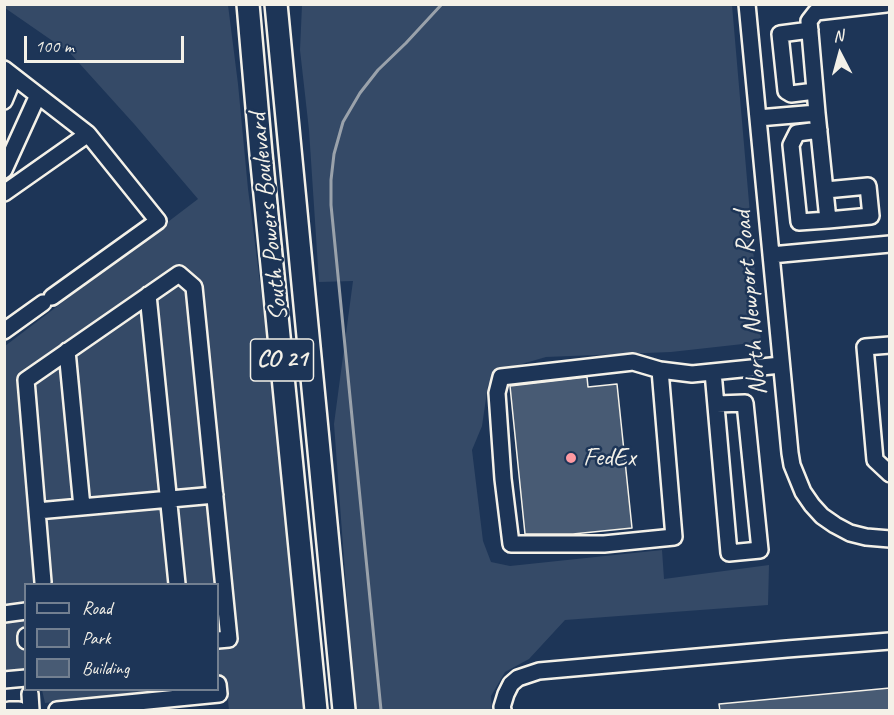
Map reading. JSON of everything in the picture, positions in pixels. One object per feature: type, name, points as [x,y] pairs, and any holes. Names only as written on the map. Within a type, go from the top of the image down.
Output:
[{"type":"highway","name":"South Powers Boulevard","points":[[276,5],[344,711]]},
{"type":"highway","name":"South Powers Boulevard","points":[[248,6],[316,711]]},
{"type":"street","name":"North Newport Road","points":[[747,4],[781,365],[794,472],[803,492],[817,510],[835,525],[866,537],[890,540]]},
{"type":"street","points":[[828,220],[809,21],[816,12],[886,4]]},
{"type":"street","points":[[810,30],[780,34],[786,91],[791,94],[815,92]]},
{"type":"street","points":[[4,101],[9,73],[88,134],[158,221],[4,332]]},
{"type":"street","points":[[4,170],[38,95]]},
{"type":"street","points":[[758,118],[817,113]]},
{"type":"street","points":[[819,130],[796,133],[791,145],[799,222],[871,216],[868,186],[826,190]]},
{"type":"street","points":[[5,191],[88,134]]},
{"type":"street","points":[[771,255],[890,244]]},
{"type":"street","points":[[42,583],[26,380],[179,274],[194,287],[229,639],[219,640]]},
{"type":"street","points":[[148,295],[177,583]]},
{"type":"street","points":[[890,345],[866,347],[875,460],[890,474]]},
{"type":"street","points":[[67,351],[82,507]]},
{"type":"street","points":[[660,370],[674,537],[604,544],[511,544],[503,479],[498,393],[501,377],[633,362],[660,370],[692,374],[781,365]]},
{"type":"street","points":[[713,372],[729,553],[760,550],[745,403],[717,404]]},
{"type":"street","points":[[37,511],[215,495]]},
{"type":"street","points":[[4,614],[24,611]]},
{"type":"street","points":[[502,711],[511,684],[518,678],[539,671],[890,641]]},
{"type":"street","points":[[4,680],[24,678]]},
{"type":"street","points":[[57,711],[219,694],[219,691]]},
{"type":"street","points":[[30,694],[31,711]]},
{"type":"street","points":[[9,711],[19,711]]},
{"type":"green space","points":[[5,4],[228,5],[248,189],[280,438],[308,710],[229,710],[226,682],[219,683],[219,583],[24,583],[24,689],[12,689],[5,675],[5,346],[198,199],[70,53],[5,8]]},
{"type":"green space","points":[[302,5],[732,5],[761,342],[671,352],[546,357],[508,368],[488,385],[482,426],[472,450],[483,541],[491,562],[510,566],[662,550],[664,579],[769,565],[768,605],[565,620],[529,659],[505,672],[491,696],[492,710],[356,710],[334,424],[353,281],[319,282],[309,130],[300,50]]},
{"type":"green space","points":[[42,691],[151,691],[45,703]]},
{"type":"building","name":"FedEx","points":[[587,377],[588,387],[617,384],[632,528],[573,534],[525,534],[510,386]]},
{"type":"building","points":[[890,688],[890,711],[720,711],[719,704]]},
{"type":"waterway","points":[[381,710],[331,205],[331,180],[334,154],[343,122],[360,93],[378,70],[442,4]]},
{"type":"place","name":"FedEx","points":[[571,458]]}]
